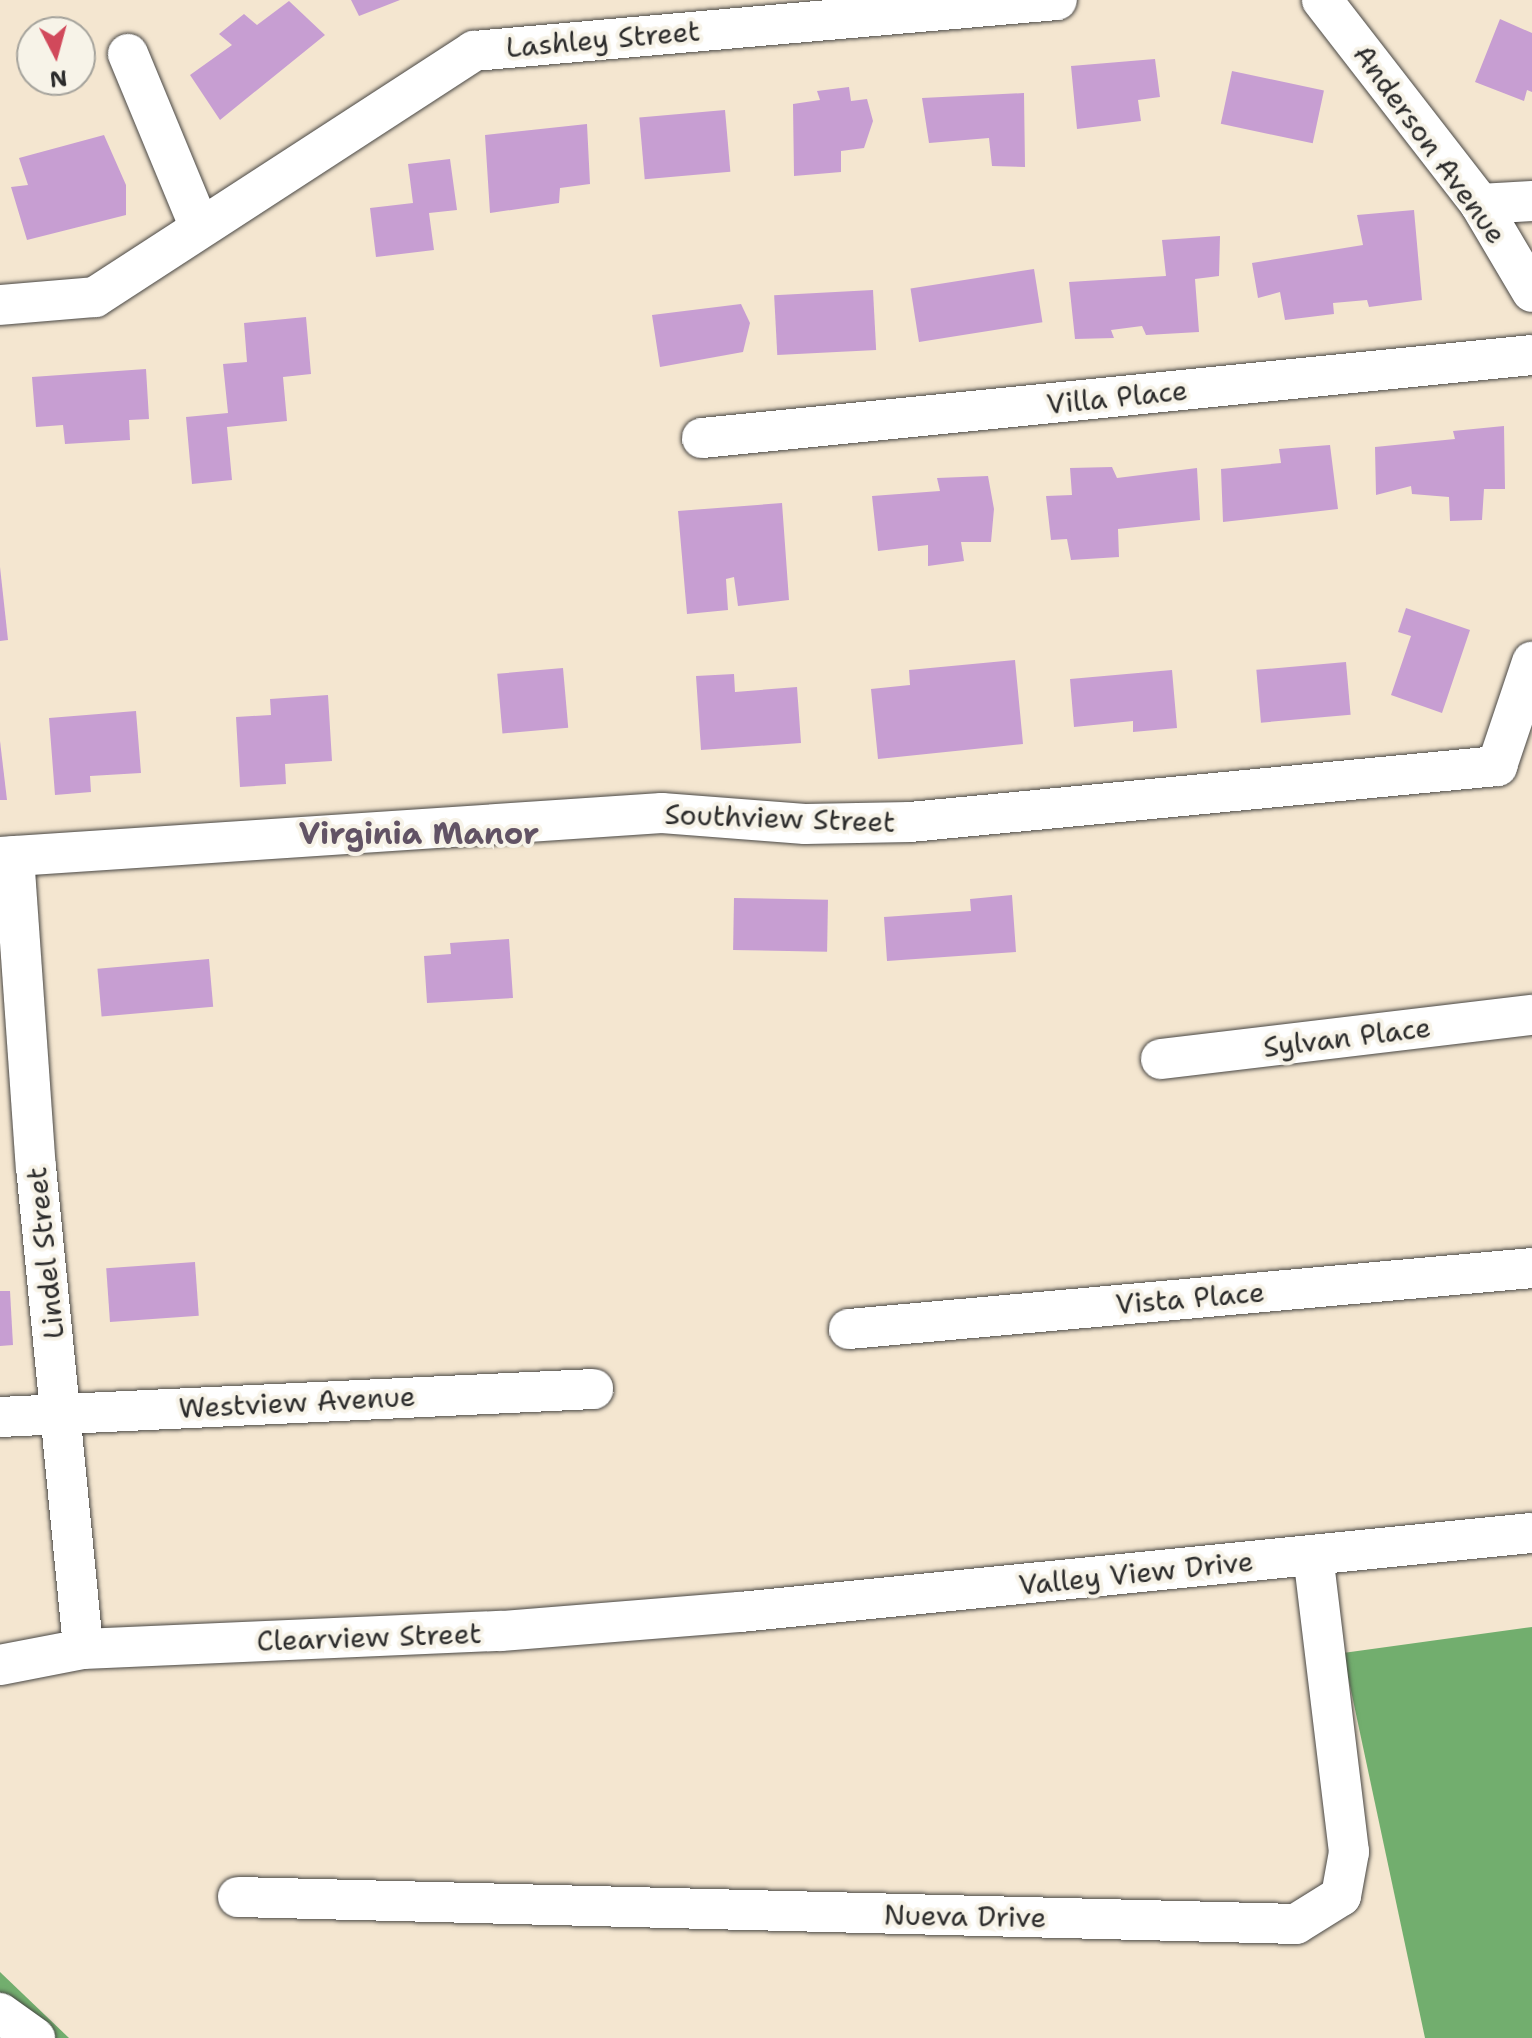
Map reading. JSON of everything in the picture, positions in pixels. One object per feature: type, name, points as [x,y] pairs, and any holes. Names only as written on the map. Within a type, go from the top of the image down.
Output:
[{"type":"street","name":"Lashley Street","points":[[0,305],[95,297],[199,225],[474,51],[1057,0]]},
{"type":"street","name":"Anderson Avenue","points":[[1322,0],[1480,204],[1532,292]]},
{"type":"street","points":[[128,54],[199,225]]},
{"type":"street","points":[[1480,204],[1532,201]]},
{"type":"street","name":"Villa Place","points":[[702,438],[1532,355]]},
{"type":"street","name":"Southview Street","points":[[7,856],[662,813],[805,824],[910,822],[1514,764],[1532,662]]},
{"type":"street","name":"Lindel Street","points":[[7,856],[63,1413],[83,1649]]},
{"type":"street","name":"Sylvan Place","points":[[1161,1059],[1532,1015]]},
{"type":"street","name":"Vista Place","points":[[849,1329],[1532,1268]]},
{"type":"street","name":"Westview Avenue","points":[[0,1417],[593,1389]]},
{"type":"street","name":"Valley View Drive","points":[[740,1612],[1532,1533]]},
{"type":"street","name":"Nueva Drive","points":[[238,1897],[1296,1924],[1341,1896],[1349,1852],[1313,1556]]},
{"type":"street","name":"Clearview Street","points":[[0,1665],[83,1649],[502,1631],[740,1612]]},
{"type":"street","points":[[0,2013],[35,2038]]},
{"type":"green space","points":[[1532,1627],[1532,2038],[1425,2038],[1343,1653]]},
{"type":"green space","points":[[0,1972],[69,2038],[0,2038]]},
{"type":"building","points":[[351,0],[400,0],[359,16]]},
{"type":"building","points":[[289,1],[325,35],[220,120],[190,75],[232,45],[219,34],[244,14],[257,25]]},
{"type":"building","points":[[1500,19],[1532,33],[1532,92],[1527,90],[1524,101],[1475,82]]},
{"type":"building","points":[[1155,59],[1160,97],[1138,100],[1141,121],[1077,129],[1071,66]]},
{"type":"building","points":[[1232,71],[1324,91],[1313,143],[1221,124]]},
{"type":"building","points":[[849,87],[851,101],[867,99],[873,121],[864,148],[841,151],[841,172],[794,176],[793,104],[820,100],[817,91]]},
{"type":"building","points":[[1024,93],[1025,167],[992,166],[989,138],[929,143],[922,98]]},
{"type":"building","points":[[725,110],[730,172],[645,179],[639,117]]},
{"type":"building","points":[[587,124],[590,184],[560,188],[559,203],[490,213],[485,135]]},
{"type":"building","points":[[104,135],[126,185],[126,215],[27,240],[11,187],[28,185],[19,158]]},
{"type":"building","points":[[450,159],[457,210],[429,213],[434,250],[376,257],[370,208],[413,203],[408,164]]},
{"type":"building","points":[[1414,210],[1422,300],[1369,307],[1367,300],[1333,303],[1334,314],[1285,320],[1280,292],[1258,298],[1252,263],[1363,245],[1357,215]]},
{"type":"building","points":[[1220,236],[1219,276],[1195,279],[1199,332],[1146,335],[1142,326],[1111,330],[1114,338],[1075,339],[1069,282],[1166,276],[1162,240]]},
{"type":"building","points":[[1034,269],[1042,322],[919,342],[911,289]]},
{"type":"building","points":[[873,290],[876,350],[777,355],[774,295]]},
{"type":"building","points":[[741,304],[750,323],[743,352],[660,367],[652,315]]},
{"type":"building","points":[[306,317],[311,374],[283,377],[287,421],[227,427],[232,480],[192,484],[186,417],[228,413],[223,364],[247,362],[244,323]]},
{"type":"building","points":[[146,369],[149,419],[129,420],[130,440],[65,444],[63,425],[36,427],[32,377]]},
{"type":"building","points":[[1504,426],[1505,489],[1484,489],[1482,520],[1450,521],[1449,497],[1412,494],[1411,486],[1376,495],[1375,447],[1455,439],[1453,431]]},
{"type":"building","points":[[1330,445],[1338,509],[1223,522],[1221,469],[1281,463],[1279,449]]},
{"type":"building","points":[[1112,467],[1117,478],[1197,468],[1200,520],[1118,529],[1119,557],[1071,560],[1067,539],[1051,540],[1046,496],[1072,495],[1070,468]]},
{"type":"building","points":[[988,476],[994,509],[991,542],[961,542],[964,561],[928,566],[928,545],[878,551],[872,496],[940,491],[937,478]]},
{"type":"building","points":[[782,503],[789,600],[738,606],[734,577],[726,579],[728,610],[687,614],[678,511]]},
{"type":"building","points":[[0,567],[8,640],[0,641]]},
{"type":"building","points":[[1406,608],[1470,630],[1442,713],[1391,695],[1411,636],[1398,632]]},
{"type":"building","points":[[1015,660],[1023,744],[878,759],[871,689],[910,685],[909,670]]},
{"type":"building","points":[[1346,662],[1351,715],[1261,723],[1256,670]]},
{"type":"building","points":[[563,668],[568,728],[502,734],[497,674]]},
{"type":"building","points":[[1172,670],[1177,728],[1133,732],[1133,721],[1074,727],[1070,679]]},
{"type":"building","points":[[734,674],[735,692],[797,687],[801,743],[701,750],[696,676]]},
{"type":"building","points":[[328,695],[332,761],[285,764],[286,784],[240,787],[236,717],[271,715],[270,699]]},
{"type":"building","points":[[136,711],[141,773],[90,776],[91,792],[55,795],[49,718]]},
{"type":"building","points":[[0,741],[7,800],[0,800]]},
{"type":"building","points":[[1012,895],[1016,952],[887,961],[884,917],[971,911],[970,899]]},
{"type":"building","points":[[734,898],[828,900],[827,952],[733,950]]},
{"type":"building","points":[[509,939],[513,998],[427,1003],[424,956],[451,954],[450,943]]},
{"type":"building","points":[[209,959],[213,1007],[102,1017],[97,969]]},
{"type":"building","points":[[195,1262],[199,1316],[110,1322],[106,1268]]},
{"type":"building","points":[[0,1291],[10,1291],[13,1345],[0,1346]]},
{"type":"district","name":"Virginia Manor","points":[[419,834]]}]
